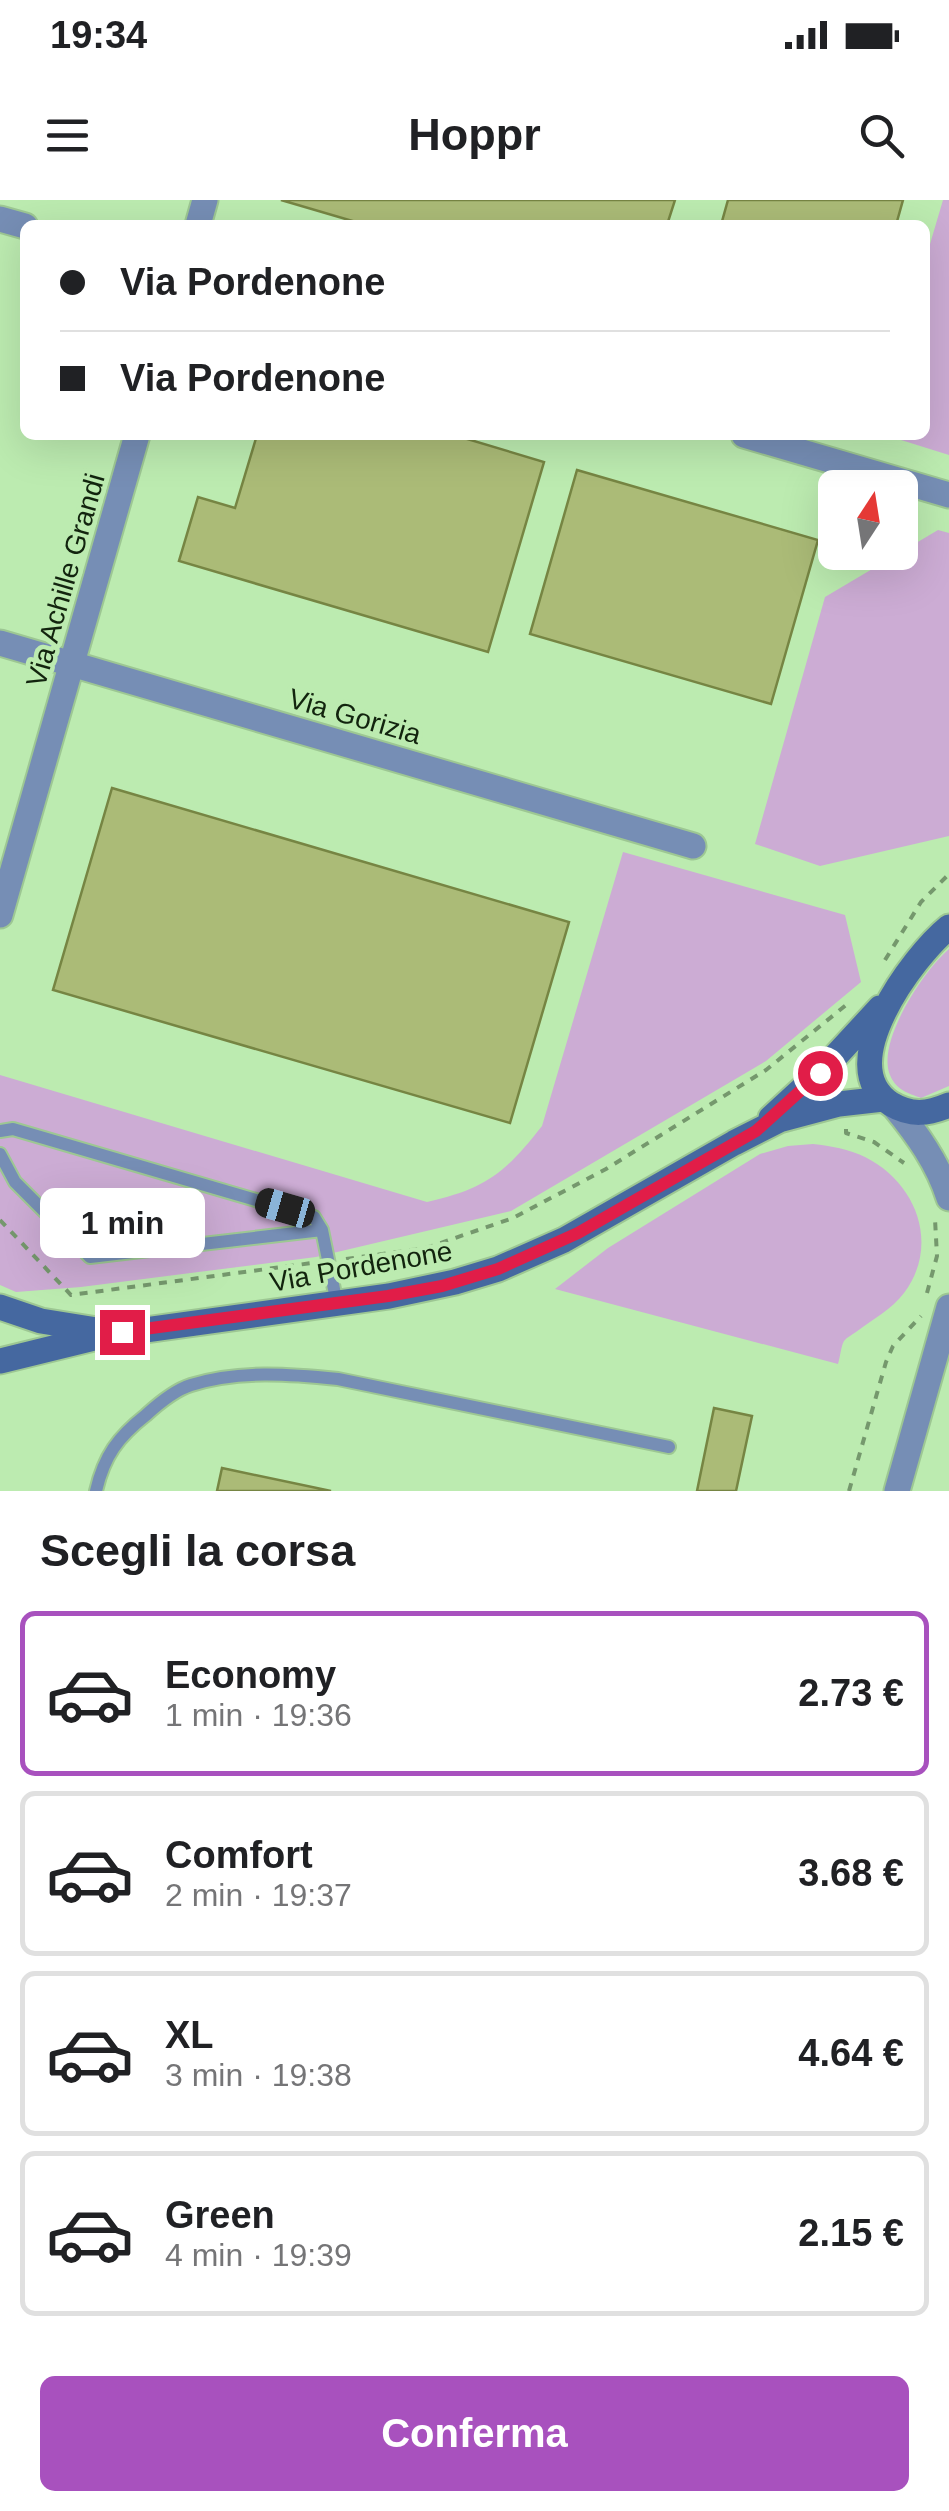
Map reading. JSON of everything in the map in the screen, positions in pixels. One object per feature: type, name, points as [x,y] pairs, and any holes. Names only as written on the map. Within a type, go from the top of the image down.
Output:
[{"type":"street","name":"Via Achille Grandi","points":[[0,915],[137,440]]},
{"type":"street","points":[[761,440],[949,494]]},
{"type":"street","name":"Via Gorizia","points":[[0,643],[692,846]]},
{"type":"street","points":[[942,1207],[942,1178],[927,1150],[874,1084],[872,1051],[878,1026],[894,993],[926,948],[949,927]]},
{"type":"street","name":"Via Pordenone","points":[[756,1131],[820,1073],[894,993]]},
{"type":"street","name":"Via Pordenone","points":[[0,1361],[122,1332],[442,1286],[510,1264],[578,1233],[756,1131],[792,1116],[848,1103],[889,1102],[910,1113],[949,1105]]},
{"type":"street","points":[[897,1491],[944,1352],[938,1303]]},
{"type":"street","name":"Via Pordenone","points":[[0,1307],[64,1326],[122,1332]]},
{"type":"lane","points":[[0,1131],[13,1129],[314,1217],[322,1230],[336,1304]]},
{"type":"lane","points":[[0,1154],[15,1182],[90,1257],[322,1230]]},
{"type":"lane","points":[[268,1235],[285,1208]]},
{"type":"lane","points":[[96,1491],[110,1451],[132,1426],[188,1385],[234,1376],[289,1374],[338,1379],[669,1447]]},
{"type":"path","points":[[880,969],[921,902],[947,876]]},
{"type":"path","points":[[0,1220],[71,1295],[426,1248],[513,1218],[606,1169],[766,1070],[854,998]]},
{"type":"path","points":[[848,1103],[846,1133],[888,1150],[913,1172]]},
{"type":"path","points":[[938,1303],[942,1207]]},
{"type":"path","points":[[848,1491],[886,1362],[893,1346],[921,1316]]},
{"type":"shaded area","points":[[943,200],[949,200],[949,455],[901,440],[930,440],[930,244]]},
{"type":"shaded area","points":[[938,530],[949,533],[949,836],[820,866],[755,844],[825,597],[871,570],[918,570],[918,542]]},
{"type":"shaded area","points":[[623,852],[845,915],[861,982],[766,1061],[511,1211],[316,1257],[81,1287],[16,1292],[0,1285],[0,1075],[427,1202],[465,1191],[493,1177],[542,1126]]},
{"type":"shaded area","points":[[949,949],[949,1086],[921,1098],[903,1090],[890,1075],[890,1044],[916,989]]},
{"type":"shaded area","points":[[813,1144],[853,1152],[883,1168],[910,1199],[921,1236],[915,1274],[904,1293],[845,1340],[838,1364],[555,1289],[608,1248],[760,1154]]},
{"type":"building","points":[[281,200],[675,200],[669,220],[349,220]]},
{"type":"building","points":[[728,200],[903,200],[897,220],[722,220]]},
{"type":"building","points":[[255,440],[471,440],[544,462],[488,652],[179,561],[198,497],[235,508]]},
{"type":"building","points":[[577,470],[818,540],[771,704],[530,634]]},
{"type":"building","points":[[112,788],[569,922],[510,1123],[53,990]]},
{"type":"building","points":[[714,1408],[752,1416],[736,1491],[697,1491]]},
{"type":"building","points":[[222,1468],[331,1491],[217,1491]]},
{"type":"route","points":[[122,1332],[388,1296],[442,1286],[498,1269],[578,1233],[756,1131],[820,1073]]}]
